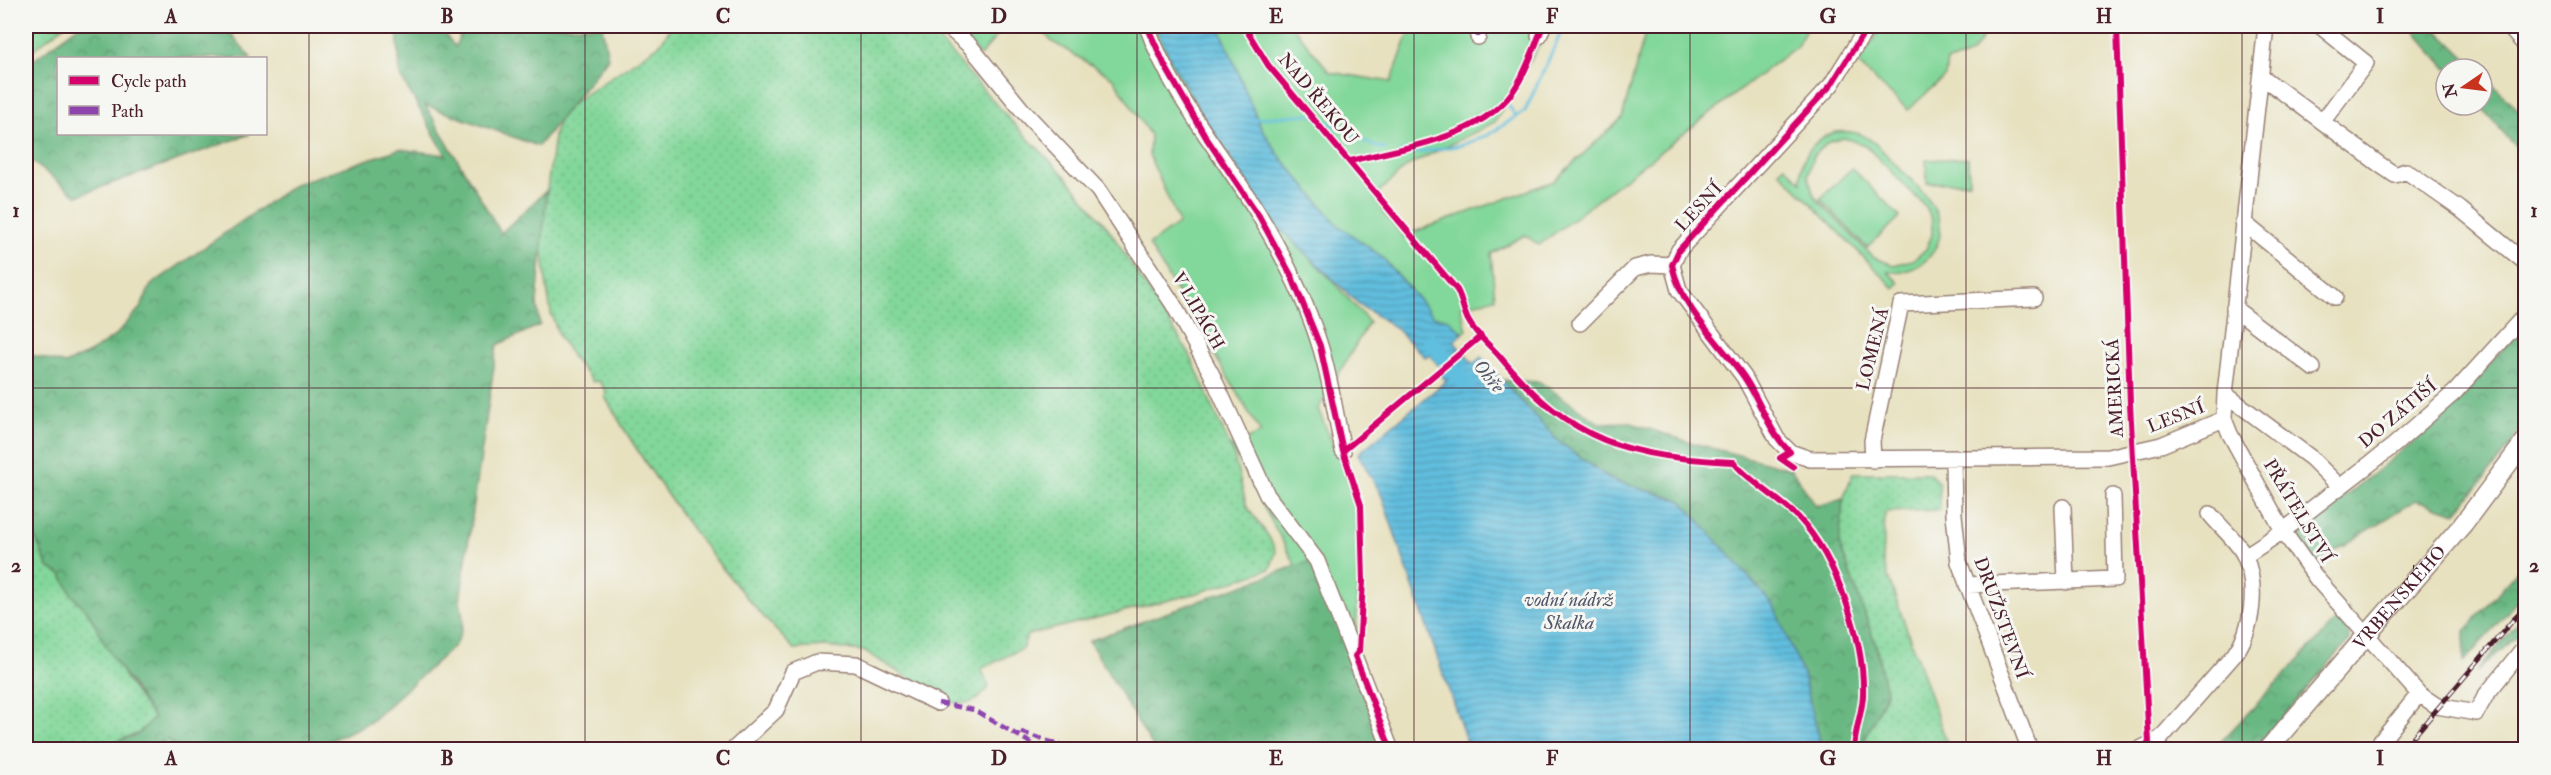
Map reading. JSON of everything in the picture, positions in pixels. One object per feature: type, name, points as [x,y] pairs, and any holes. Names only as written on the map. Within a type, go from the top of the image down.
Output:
[{"type":"main road","name":"VRBENSKÉHO","points":[[2267,750],[2464,523],[2526,440]]},
{"type":"street","name":"V LIPÁCH","points":[[947,26],[970,45],[1023,111],[1098,190],[1173,304],[1211,373],[1268,495],[1317,561],[1391,750]]},
{"type":"street","points":[[1147,26],[1175,84],[1207,139],[1251,203],[1292,277],[1320,346],[1343,451]]},
{"type":"street","name":"LESNÍ","points":[[1868,26],[1831,85],[1679,250],[1672,265],[1679,290],[1744,377],[1783,446],[1790,452],[1810,459],[1953,460],[2120,455],[2161,445],[2224,419]]},
{"type":"street","name":"PŘÁTELSTVÍ","points":[[2265,26],[2224,419],[2283,531],[2317,579],[2365,636]]},
{"type":"street","points":[[2320,26],[2366,63],[2323,121]]},
{"type":"street","points":[[2508,26],[2526,46]]},
{"type":"street","points":[[2260,76],[2395,175],[2406,171],[2460,209],[2526,263]]},
{"type":"street","points":[[2243,222],[2335,297]]},
{"type":"street","points":[[1580,324],[1635,268],[1651,264],[1672,265]]},
{"type":"street","name":"LOMENÁ","points":[[1873,460],[1872,441],[1901,304],[2034,298]]},
{"type":"street","points":[[2234,308],[2313,368]]},
{"type":"street","name":"DO ZÁTIŠÍ","points":[[2283,531],[2338,486],[2393,446],[2455,392],[2526,314]]},
{"type":"street","name":"PŘÁTELSTVÍ","points":[[2225,393],[2311,458],[2338,486]]},
{"type":"street","name":"DRUŽSTEVNÍ","points":[[1953,460],[1956,547],[1967,585],[2030,750]]},
{"type":"street","points":[[1967,585],[2115,579],[2113,496]]},
{"type":"street","points":[[2062,507],[2066,582]]},
{"type":"street","points":[[2138,750],[2160,739],[2243,643],[2248,628],[2252,596],[2245,556],[2210,514]]},
{"type":"street","points":[[2245,556],[2283,531]]},
{"type":"street","points":[[2365,636],[2418,694],[2437,706],[2476,712],[2526,645]]},
{"type":"street","points":[[734,750],[776,710],[793,672],[816,662],[856,664],[938,703]]},
{"type":"street","points":[[2374,750],[2418,694]]},
{"type":"green space","points":[[26,26],[64,26],[26,55]]},
{"type":"green space","points":[[78,26],[225,26],[250,57],[57,57],[57,135],[247,135],[77,196],[26,157],[26,66]]},
{"type":"green space","points":[[397,26],[439,26],[455,47],[464,26],[602,26],[608,58],[538,146],[425,105],[501,233],[547,190],[537,303],[540,325],[497,345],[460,600],[463,618],[461,632],[455,645],[370,722],[313,749],[178,749],[168,739],[149,749],[121,749],[119,740],[138,734],[154,718],[111,655],[88,612],[72,595],[62,575],[48,567],[26,516],[26,349],[31,355],[65,364],[90,353],[116,335],[141,307],[151,285],[295,184],[399,149],[446,155],[400,75]]},
{"type":"green space","points":[[672,26],[926,26],[1015,125],[1067,178],[1108,228],[1189,353],[1233,453],[1247,507],[1269,537],[1276,552],[1270,569],[1198,593],[1027,635],[1023,648],[981,669],[989,686],[977,700],[968,703],[950,703],[864,651],[825,647],[794,649],[742,592],[692,530],[625,431],[605,397],[606,391],[599,381],[593,382],[572,357],[559,336],[551,313],[541,233],[555,130],[565,108],[659,45]]},
{"type":"green space","points":[[951,26],[1005,26],[980,56]]},
{"type":"green space","points":[[1039,26],[1155,26],[1172,63],[1206,121],[1273,222],[1331,279],[1369,322],[1318,409],[1357,501],[1359,574],[1355,647],[1317,559],[1296,566],[1231,446],[1261,433],[1149,245],[1179,223],[1149,155],[1150,135],[1113,78],[1051,41]]},
{"type":"green space","points":[[1219,26],[1292,26],[1330,72],[1391,82],[1409,33],[1442,32],[1443,26],[1550,26],[1495,122],[1407,166],[1375,196],[1386,216],[1403,236],[1554,181],[1622,118],[1647,26],[1808,26],[1797,46],[1539,245],[1525,235],[1491,254],[1495,298],[1461,307],[1467,330],[1463,333],[1449,320],[1433,316],[1381,256],[1338,225],[1278,154],[1260,126]]},
{"type":"green space","points":[[1883,26],[1989,26],[1973,51],[1963,57],[1947,61],[1945,76],[1908,110],[1857,63]]},
{"type":"green space","points":[[2409,26],[2433,26],[2465,57],[2436,57]]},
{"type":"green space","points":[[2494,86],[2525,117],[2525,157],[2490,117],[2494,117]]},
{"type":"green space","points":[[1835,132],[1848,132],[1862,135],[1872,141],[1925,195],[1939,219],[1940,231],[1937,244],[1929,257],[1920,265],[1910,269],[1888,272],[1899,283],[1894,288],[1779,171],[1785,166],[1801,182],[1802,165],[1805,158],[1814,145]],"holes":[[[1844,138],[1865,145],[1926,207],[1932,221],[1932,235],[1926,249],[1915,259],[1894,265],[1874,258],[1814,196],[1808,176],[1813,156],[1829,142]]]},
{"type":"green space","points":[[1968,158],[1969,182],[1927,183],[1926,160]]},
{"type":"green space","points":[[1852,168],[1900,217],[1867,248],[1820,199]]},
{"type":"green space","points":[[2525,324],[2525,417],[2512,444],[2456,513],[2416,500],[2316,563],[2296,536],[2440,420]]},
{"type":"green space","points":[[1500,380],[1540,382],[1599,423],[1628,422],[1689,442],[1791,469],[1816,506],[1843,499],[1839,543],[1876,645],[1886,693],[1865,739],[1866,749],[1822,749],[1803,675],[1682,501],[1612,480],[1559,442]]},
{"type":"green space","points":[[1853,473],[1929,473],[1939,483],[1940,510],[1885,512],[1883,562],[1949,749],[1866,749],[1865,739],[1886,693],[1839,543],[1843,499]]},
{"type":"green space","points":[[26,516],[48,567],[62,575],[72,595],[88,612],[129,684],[154,718],[138,734],[120,740],[121,749],[26,749]]},
{"type":"green space","points":[[1317,558],[1387,749],[1154,749],[1089,641]]},
{"type":"green space","points":[[2525,562],[2525,592],[2464,662],[2465,631]]},
{"type":"green space","points":[[2348,608],[2349,640],[2255,749],[2213,750]]},
{"type":"green space","points":[[2525,615],[2525,630],[2476,672]]},
{"type":"green space","points":[[168,739],[178,749],[149,750]]},
{"type":"water","points":[[1155,26],[1219,26],[1260,126],[1278,154],[1338,225],[1381,256],[1433,316],[1449,320],[1463,333],[1454,341],[1460,349],[1439,366],[1429,354],[1425,357],[1393,326],[1361,306],[1273,222],[1206,121],[1172,63]]},
{"type":"water","name":"vodní nádrž Skalka","points":[[1465,354],[1473,364],[1481,357],[1559,442],[1612,480],[1682,501],[1774,606],[1803,675],[1822,749],[1469,749],[1381,494],[1358,454],[1446,381],[1441,374]]},
{"type":"waterway","points":[[1400,151],[1414,153],[1462,145],[1488,135],[1525,111],[1564,26]]},
{"type":"waterway","points":[[1505,100],[1515,115]]},
{"type":"waterway","points":[[1254,119],[1309,114]]},
{"type":"waterway","points":[[1313,115],[1376,147],[1386,149]]},
{"type":"waterway","name":"Ohře","points":[[1431,342],[1467,385]]},
{"type":"railway","points":[[2402,750],[2526,605]]},
{"type":"marked path","points":[[1478,26],[1478,37]]},
{"type":"marked path","points":[[2508,26],[2526,46]]},
{"type":"marked path","points":[[938,703],[974,710],[1043,750]]},
{"type":"marked path","points":[[1021,732],[1066,747]]},
{"type":"cycle path","points":[[1147,26],[1165,66],[1207,139],[1259,216],[1292,277],[1320,346],[1343,451],[1361,505],[1363,581],[1359,651],[1355,656],[1391,750]]},
{"type":"cycle path","name":"NAD ŘEKOU","points":[[1244,26],[1268,65],[1457,290],[1471,325],[1527,387],[1552,409],[1578,427],[1604,440],[1663,456],[1734,462],[1745,474],[1799,518],[1825,555],[1854,626],[1862,674],[1863,696],[1854,750]]},
{"type":"cycle path","points":[[1350,161],[1442,138],[1486,117],[1503,103],[1517,85],[1543,26]]},
{"type":"cycle path","points":[[1793,467],[1780,458],[1790,452],[1770,426],[1744,377],[1693,311],[1677,281],[1672,265],[1679,250],[1831,85],[1868,26]]},
{"type":"cycle path","name":"AMERICKÁ","points":[[2117,26],[2130,404],[2149,742],[2146,747]]},
{"type":"cycle path","points":[[1343,451],[1481,336]]}]
